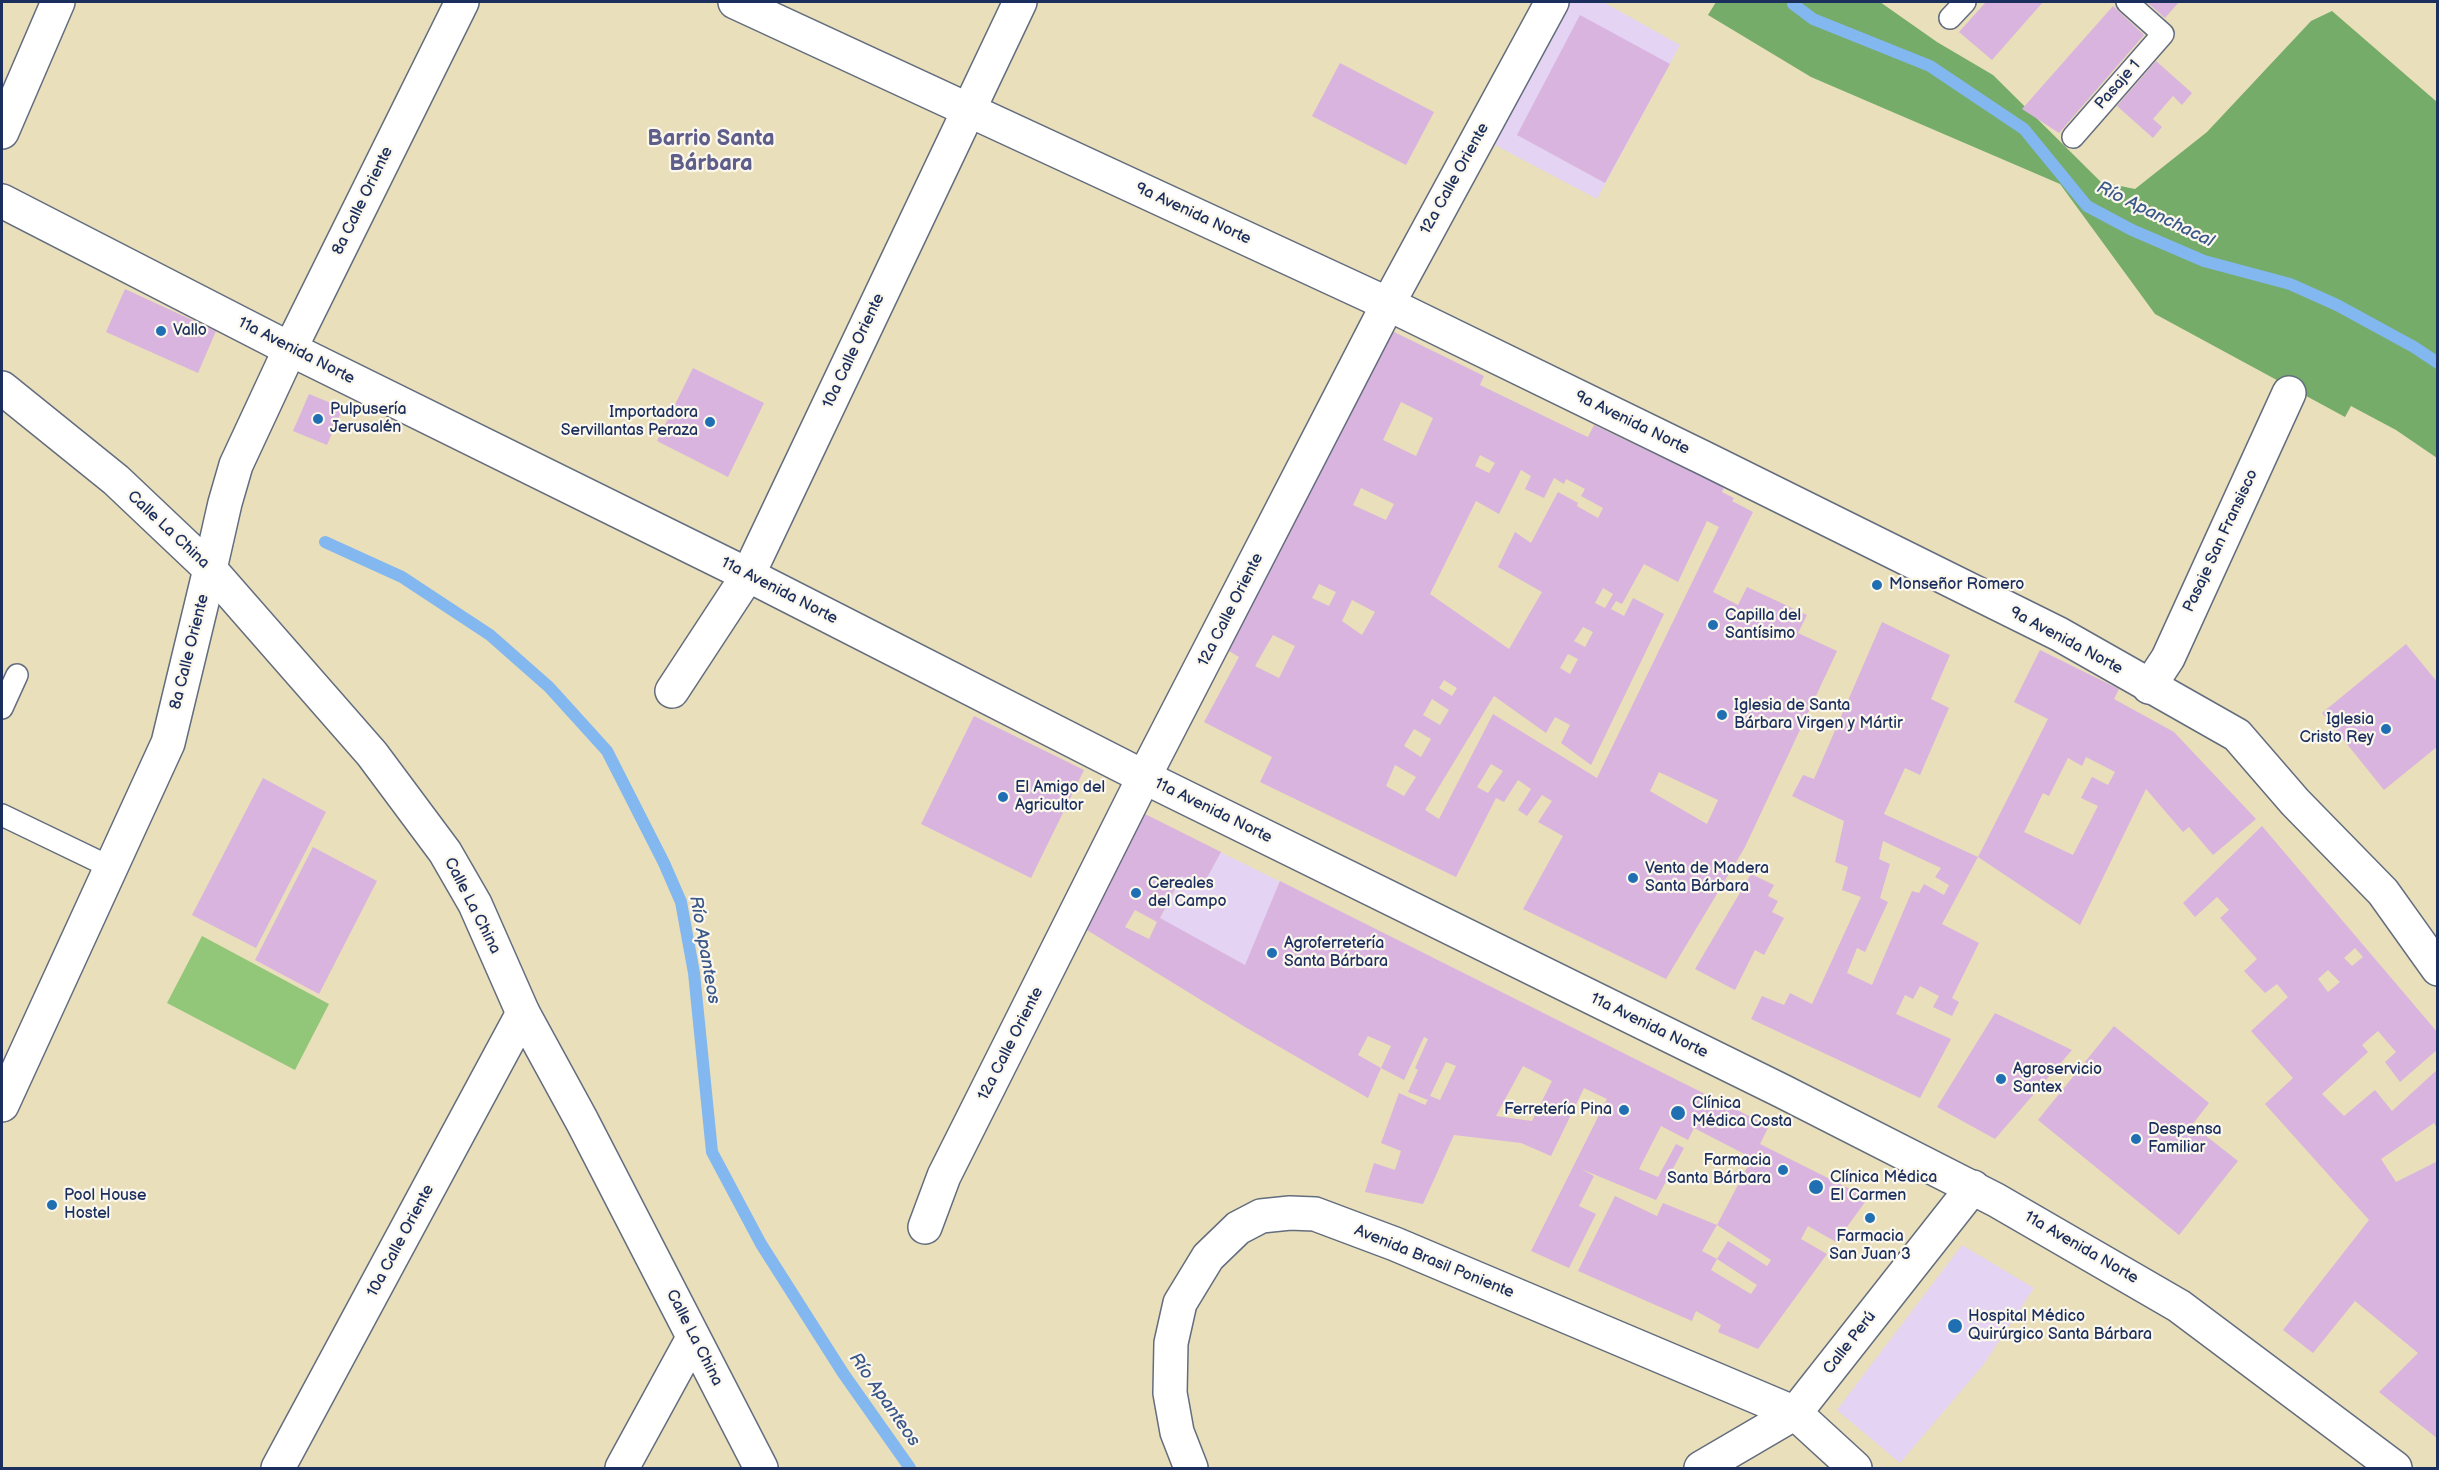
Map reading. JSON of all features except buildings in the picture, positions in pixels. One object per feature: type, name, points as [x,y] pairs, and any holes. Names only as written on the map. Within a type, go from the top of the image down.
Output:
[{"type":"main road","points":[[2,132],[58,2]]},
{"type":"main road","name":"8a Calle Oriente","points":[[2,1106],[168,743],[236,465],[290,349],[462,2]]},
{"type":"main road","name":"9a Avenida Norte","points":[[735,2],[1388,304],[2059,634],[2237,735],[2295,802],[2383,891],[2438,969]]},
{"type":"main road","name":"10a Calle Oriente","points":[[672,691],[748,575],[1020,2]]},
{"type":"main road","name":"12a Calle Oriente","points":[[925,1227],[944,1176],[1144,777],[1388,304],[1552,2]]},
{"type":"main road","name":"11a Avenida Norte","points":[[2,201],[290,349],[748,575],[1144,777],[1973,1187],[2179,1306],[2395,1468]]},
{"type":"main road","name":"Calle La China","points":[[2,388],[116,480],[210,569],[372,754],[445,852],[475,904],[523,1013],[582,1121],[762,1468]]},
{"type":"main road","name":"Pasaje San Fransisco","points":[[2149,687],[2168,658],[2289,393]]},
{"type":"main road","name":"10a Calle Oriente","points":[[278,1468],[523,1013]]},
{"type":"main road","name":"Calle Perú","points":[[1701,1468],[1795,1413],[1973,1187]]},
{"type":"main road","name":"Avenida Brasil Poniente","points":[[1191,1468],[1177,1432],[1170,1393],[1171,1343],[1180,1303],[1208,1257],[1238,1228],[1261,1216],[1315,1214],[1395,1244],[1795,1413],[1855,1468]]},
{"type":"main road","points":[[622,1468],[693,1338]]},
{"type":"lane","points":[[1950,18],[1965,2]]},
{"type":"lane","name":"Pasaje 1","points":[[2073,137],[2163,34],[2127,2]]},
{"type":"lane","points":[[2,708],[17,675]]},
{"type":"lane","points":[[2,815],[110,867]]},
{"type":"shaded area","points":[[1569,2],[1603,2],[1680,45],[1597,199],[1493,144]]},
{"type":"shaded area","name":"Agroferretería Santa Bárbara","points":[[1200,842],[1301,892],[1324,1073],[1138,961]]},
{"type":"shaded area","name":"Hospital Médico Quirúrgico Santa Bárbara","points":[[1962,1245],[2034,1288],[1984,1364],[1900,1463],[1837,1410]]},
{"type":"green space","points":[[1716,2],[1880,2],[1937,42],[1993,75],[2101,182],[2135,189],[2207,132],[2311,21],[2332,11],[2437,102],[2437,458],[2396,430],[2351,406],[2345,417],[2155,314],[2060,184],[1811,77],[1708,15]]},
{"type":"green space","points":[[202,936],[329,1004],[295,1070],[167,1003]]},
{"type":"waterway","name":"Río Apanchacal","points":[[1793,4],[1813,19],[1930,66],[2024,129],[2087,206],[2132,230],[2204,261],[2290,284],[2337,305],[2414,347],[2438,363]]},
{"type":"waterway","name":"Río Apanteos","points":[[325,542],[402,577],[490,635],[549,687],[607,751],[664,863],[681,902],[694,973],[712,1152],[761,1244],[843,1373],[910,1468]]},
{"type":"place","name":"Vallo","points":[[161,331]]},
{"type":"place","name":"Pulpusería Jerusalén","points":[[318,419]]},
{"type":"place","name":"Importadora Servillantas Peraza","points":[[710,422]]},
{"type":"place","name":"Monseñor Romero","points":[[1877,585]]},
{"type":"place","name":"Capilla del Santísimo","points":[[1713,625]]},
{"type":"place","name":"Iglesia de Santa Bárbara Virgen y Mártir","points":[[1722,715]]},
{"type":"place","name":"Iglesia Cristo Rey","points":[[2386,729]]},
{"type":"place","name":"El Amigo del Agricultor","points":[[1003,797]]},
{"type":"place","name":"Venta de Madera Santa Bárbara","points":[[1633,878]]},
{"type":"place","name":"Cereales del Campo","points":[[1136,893]]},
{"type":"place","name":"Agroferretería Santa Bárbara","points":[[1272,953]]},
{"type":"place","name":"Agroservicio Santex","points":[[2001,1079]]},
{"type":"place","name":"Ferretería Pina","points":[[1624,1110]]},
{"type":"place","name":"Clínica Médica Costa","points":[[1678,1113]]},
{"type":"place","name":"Despensa Familiar","points":[[2136,1139]]},
{"type":"place","name":"Farmacia Santa Bárbara","points":[[1783,1170]]},
{"type":"place","name":"Clínica Médica El Carmen","points":[[1816,1187]]},
{"type":"place","name":"Pool House Hostel","points":[[52,1205]]},
{"type":"place","name":"Farmacia San Juan 3","points":[[1870,1218]]},
{"type":"place","name":"Hospital Médico Quirúrgico Santa Bárbara","points":[[1955,1326]]},
{"type":"district","name":"Barrio Santa Bárbara","points":[[711,152]]}]
